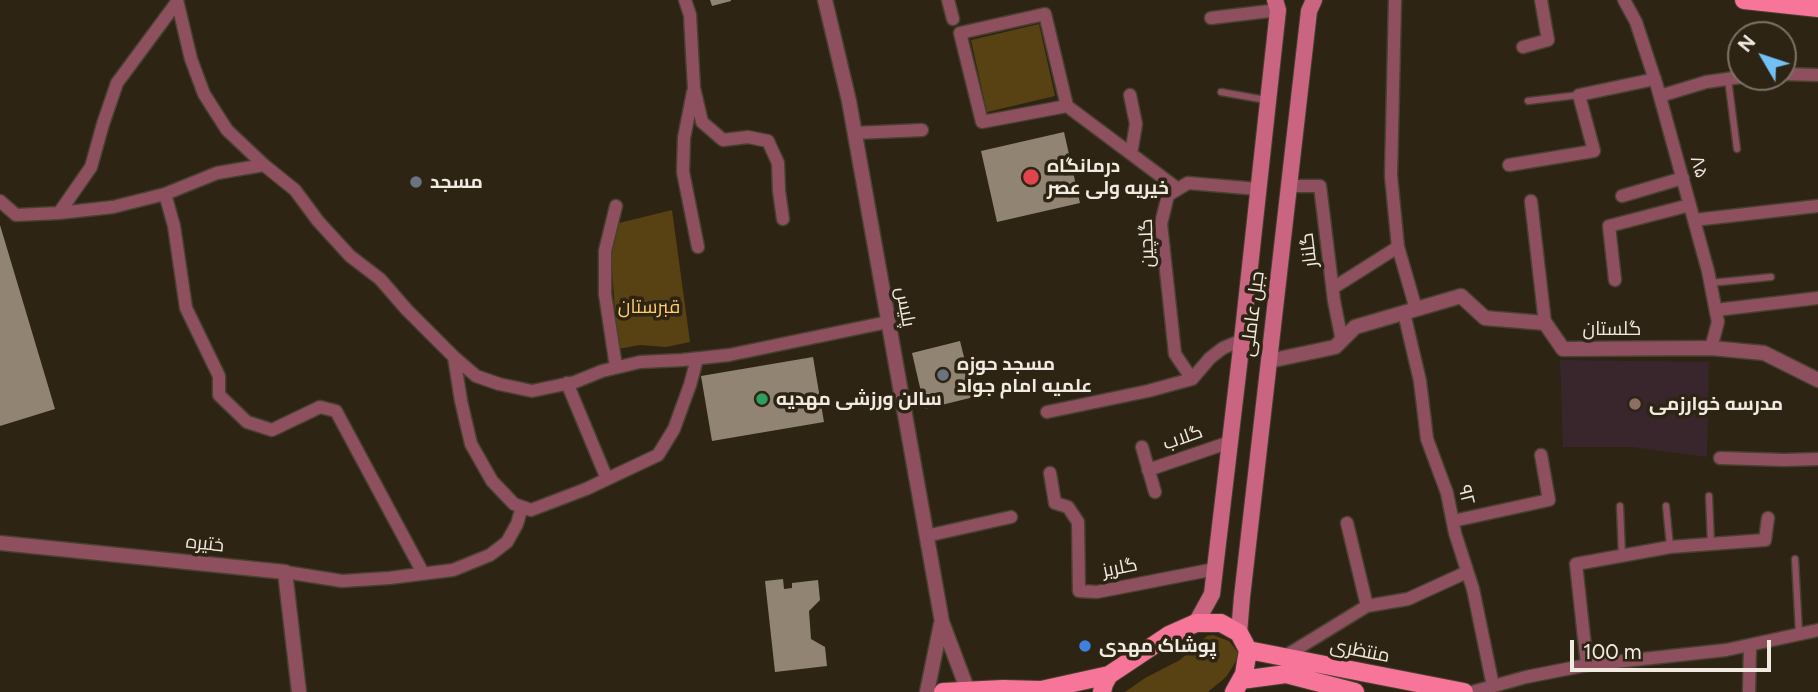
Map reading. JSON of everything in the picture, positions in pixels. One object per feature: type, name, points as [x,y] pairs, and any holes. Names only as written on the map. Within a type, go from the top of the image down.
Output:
[{"type":"main road","name":"جبل عاملی","points":[[1239,633],[1309,11],[1314,0]]},
{"type":"main road","points":[[1744,0],[1818,8]]},
{"type":"main road","name":"جبل عاملی","points":[[1196,623],[1212,594],[1242,340],[1276,9]]},
{"type":"main road","points":[[1276,9],[1297,13],[1308,24]]},
{"type":"main road","points":[[943,692],[1042,691],[1109,675],[1169,635],[1196,623],[1221,623],[1239,633],[1248,650],[1244,674],[1237,686]]},
{"type":"main road","name":"منتظری","points":[[1248,650],[1464,692]]},
{"type":"main road","name":"منتظری","points":[[1237,686],[1286,674],[1355,692]]},
{"type":"main road","points":[[1102,692],[1109,675]]},
{"type":"street","points":[[685,0],[690,15],[694,88],[702,122],[723,140],[748,137],[768,141],[778,163],[783,219]]},
{"type":"street","name":"پلیس","points":[[825,0],[849,101],[942,622]]},
{"type":"street","points":[[948,0],[953,19]]},
{"type":"street","name":"۹۲","points":[[1395,0],[1391,176],[1398,247],[1410,311],[1427,439],[1447,493],[1452,521],[1473,589],[1493,686]]},
{"type":"street","points":[[1523,47],[1548,40],[1541,0]]},
{"type":"street","name":"۸۵","points":[[1623,0],[1636,22],[1655,79],[1710,283],[1718,322],[1711,348]]},
{"type":"street","points":[[177,1],[191,59],[204,94],[227,130],[295,190],[318,221],[350,256],[380,279],[407,310],[476,376],[532,391],[640,362],[729,355],[888,322]]},
{"type":"street","points":[[60,213],[92,167],[117,83],[177,1]]},
{"type":"street","points":[[1211,18],[1276,9]]},
{"type":"street","points":[[1067,106],[982,122],[960,33],[1045,14],[1067,106],[1178,189],[1188,183],[1258,189]]},
{"type":"street","points":[[1797,74],[1818,75]]},
{"type":"street","points":[[1509,165],[1594,151],[1579,94],[1655,79]]},
{"type":"street","points":[[1660,96],[1706,82],[1727,79]]},
{"type":"street","points":[[694,88],[684,138],[683,172],[698,247]]},
{"type":"street","points":[[1130,95],[1136,124],[1131,154]]},
{"type":"street","points":[[855,133],[922,130]]},
{"type":"street","points":[[0,201],[16,215],[113,207],[166,194],[216,173],[264,165]]},
{"type":"street","points":[[1622,196],[1683,178]]},
{"type":"street","name":"گلنار","points":[[1289,186],[1320,186],[1342,341]]},
{"type":"street","name":"گلچین","points":[[1178,189],[1168,195],[1161,224],[1175,354],[1192,379]]},
{"type":"street","points":[[166,194],[174,226],[186,308],[219,376],[219,395],[247,422],[272,430],[320,407],[337,411],[423,573]]},
{"type":"street","points":[[1269,361],[1335,347],[1355,327],[1461,296],[1485,318],[1545,323],[1531,201]]},
{"type":"street","points":[[1615,280],[1609,226],[1690,205]]},
{"type":"street","points":[[616,206],[605,251],[605,294],[616,368]]},
{"type":"street","points":[[1694,220],[1818,206]]},
{"type":"street","points":[[1333,288],[1398,247]]},
{"type":"street","points":[[1716,310],[1818,298]]},
{"type":"street","name":"گلستان","points":[[1545,323],[1563,349],[1711,348],[1764,353],[1818,380]]},
{"type":"street","points":[[1047,411],[1148,391],[1192,379],[1210,358],[1223,348],[1242,340]]},
{"type":"street","points":[[454,357],[471,444],[492,481],[514,505],[531,510],[586,489],[658,455],[674,429],[697,359]]},
{"type":"street","points":[[566,383],[607,479]]},
{"type":"street","name":"گلاب","points":[[1148,470],[1230,442]]},
{"type":"street","points":[[1142,447],[1155,492]]},
{"type":"street","points":[[1452,521],[1549,500],[1542,455]]},
{"type":"street","points":[[1720,458],[1818,459]]},
{"type":"street","name":"گلریز","points":[[1050,473],[1055,503],[1068,508],[1078,522],[1079,591],[1097,592],[1215,569]]},
{"type":"street","points":[[299,692],[285,572],[342,581],[453,569],[490,555],[508,542],[522,507]]},
{"type":"street","points":[[926,536],[1011,517]]},
{"type":"street","points":[[1587,665],[1576,564],[1670,547],[1765,540],[1768,518]]},
{"type":"street","points":[[1347,523],[1367,606]]},
{"type":"street","name":"ختیره","points":[[0,543],[285,572]]},
{"type":"street","points":[[1282,657],[1367,606],[1408,599],[1467,572]]},
{"type":"street","points":[[942,622],[968,691]]},
{"type":"street","points":[[927,692],[942,622]]},
{"type":"street","points":[[1472,692],[1526,677],[1587,665],[1726,650],[1818,630]]},
{"type":"street","points":[[1749,692],[1750,646]]},
{"type":"lane","points":[[1735,91],[1737,149]]},
{"type":"lane","points":[[1222,92],[1268,100]]},
{"type":"lane","points":[[1528,101],[1579,94]]},
{"type":"lane","points":[[1710,283],[1771,277]]},
{"type":"lane","points":[[1709,496],[1711,544]]},
{"type":"lane","points":[[1619,506],[1622,556]]},
{"type":"lane","points":[[1665,506],[1670,547]]},
{"type":"lane","points":[[1795,559],[1799,633]]},
{"type":"shaded area","name":"مدرسه خوارزمی","points":[[1560,360],[1709,362],[1707,457],[1632,447],[1563,447]]},
{"type":"green space","points":[[1039,24],[1055,96],[987,112],[971,40]]},
{"type":"green space","name":"قبرستان","points":[[672,210],[690,342],[666,347],[640,345],[618,349],[611,257],[619,223]]},
{"type":"green space","points":[[1213,635],[1229,641],[1240,655],[1226,677],[1208,692],[1125,692],[1180,660],[1207,636]]},
{"type":"building","points":[[710,0],[731,0],[731,1],[712,6]]},
{"type":"building","name":"درمانگاه خیریه ولی عصر","points":[[1064,132],[1080,203],[997,222],[981,151]]},
{"type":"building","points":[[0,225],[55,409],[0,426]]},
{"type":"building","name":"مسجد حوزه علمیه امام جواد","points":[[960,341],[974,397],[925,409],[912,353]]},
{"type":"building","name":"سالن ورزشی مهدیه","points":[[813,357],[824,422],[712,441],[701,376]]},
{"type":"building","points":[[783,579],[784,589],[792,588],[792,583],[818,580],[820,600],[809,611],[811,639],[825,647],[827,666],[775,672],[765,581]]},
{"type":"place","name":"درمانگاه خیریه ولی عصر","points":[[1031,177]]},
{"type":"place","name":"مسجد","points":[[416,182]]},
{"type":"place","name":"مسجد حوزه علمیه امام جواد","points":[[943,375]]},
{"type":"place","name":"سالن ورزشی مهدیه","points":[[762,399]]},
{"type":"place","name":"مدرسه خوارزمی","points":[[1635,404]]},
{"type":"place","name":"پوشاک مهدی","points":[[1085,646]]}]
